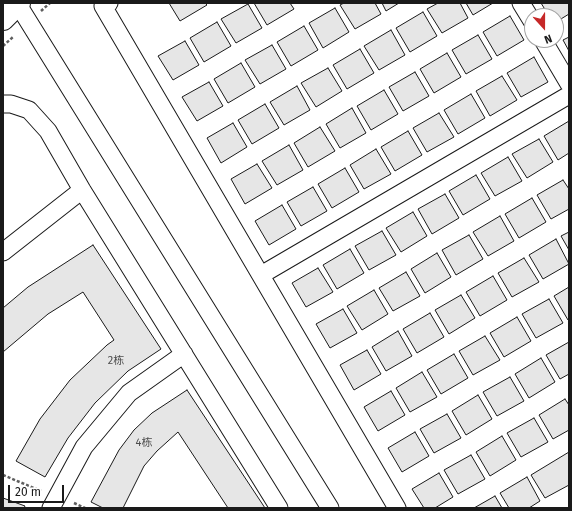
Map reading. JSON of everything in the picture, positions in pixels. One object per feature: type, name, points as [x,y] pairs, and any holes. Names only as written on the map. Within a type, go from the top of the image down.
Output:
[{"type":"street","points":[[106,5],[397,508]]},
{"type":"street","points":[[14,7],[330,508]]},
{"type":"street","points":[[548,48],[569,84]]},
{"type":"street","points":[[261,275],[569,95]]},
{"type":"street","points":[[3,104],[11,104],[29,110],[48,131],[82,190],[279,508]]},
{"type":"street","points":[[3,252],[82,190]]},
{"type":"street","points":[[51,508],[84,447],[129,394],[184,354]]},
{"type":"building","points":[[169,3],[205,3],[207,5],[180,21]]},
{"type":"building","points":[[254,3],[290,3],[294,9],[267,25]]},
{"type":"building","points":[[344,3],[375,3],[381,14],[355,29],[340,5]]},
{"type":"building","points":[[382,3],[399,3],[386,11]]},
{"type":"building","points":[[438,3],[460,3],[468,18],[442,33],[427,9]]},
{"type":"building","points":[[466,3],[493,3],[473,15]]},
{"type":"building","points":[[541,3],[569,3],[569,14],[564,17],[564,8],[544,8]]},
{"type":"building","points":[[248,4],[262,28],[236,43],[221,19]]},
{"type":"building","points":[[335,8],[349,32],[323,48],[309,23]]},
{"type":"building","points":[[423,12],[437,36],[410,52],[396,28]]},
{"type":"building","points":[[510,16],[524,40],[497,56],[483,32]]},
{"type":"building","points":[[217,22],[231,46],[204,62],[190,38]]},
{"type":"building","points":[[304,26],[318,50],[291,66],[277,42]]},
{"type":"building","points":[[391,30],[405,55],[379,70],[364,46]]},
{"type":"building","points":[[478,35],[492,59],[466,74],[452,50]]},
{"type":"building","points":[[569,37],[569,51],[564,42],[564,40]]},
{"type":"building","points":[[185,41],[199,65],[173,80],[158,56]]},
{"type":"building","points":[[272,45],[286,69],[260,84],[245,60]]},
{"type":"building","points":[[360,49],[374,73],[347,89],[333,65]]},
{"type":"building","points":[[447,53],[461,77],[434,93],[420,69]]},
{"type":"building","points":[[534,57],[548,82],[521,97],[507,73]]},
{"type":"building","points":[[241,63],[255,87],[228,103],[214,79]]},
{"type":"building","points":[[328,68],[342,91],[316,107],[301,83]]},
{"type":"building","points":[[415,72],[429,96],[403,111],[389,87]]},
{"type":"building","points":[[502,76],[517,100],[490,116],[476,91]]},
{"type":"building","points":[[209,82],[223,106],[197,121],[182,97]]},
{"type":"building","points":[[297,86],[310,110],[284,125],[270,102]]},
{"type":"building","points":[[384,90],[398,114],[371,130],[357,106]]},
{"type":"building","points":[[471,94],[485,118],[458,134],[444,110]]},
{"type":"building","points":[[265,104],[279,128],[252,144],[238,120]]},
{"type":"building","points":[[352,108],[366,133],[340,148],[326,124]]},
{"type":"building","points":[[439,113],[454,137],[427,152],[413,128]]},
{"type":"building","points":[[569,121],[569,153],[558,160],[544,136]]},
{"type":"building","points":[[233,123],[247,147],[221,163],[207,138]]},
{"type":"building","points":[[320,127],[335,151],[308,167],[294,143]]},
{"type":"building","points":[[408,131],[422,155],[395,171],[381,147]]},
{"type":"building","points":[[539,139],[553,162],[527,178],[512,154]]},
{"type":"building","points":[[289,145],[303,170],[277,185],[262,161]]},
{"type":"building","points":[[376,149],[391,174],[364,189],[350,165]]},
{"type":"building","points":[[508,157],[522,181],[495,196],[481,173]]},
{"type":"building","points":[[257,164],[272,188],[245,204],[231,179]]},
{"type":"building","points":[[345,168],[359,192],[332,208],[318,184]]},
{"type":"building","points":[[476,175],[490,199],[463,215],[449,191]]},
{"type":"building","points":[[563,180],[569,189],[569,209],[551,219],[537,195]]},
{"type":"building","points":[[313,187],[327,211],[301,226],[287,202]]},
{"type":"building","points":[[445,194],[459,218],[432,234],[418,209]]},
{"type":"building","points":[[532,198],[546,222],[519,238],[505,214]]},
{"type":"building","points":[[282,205],[296,229],[269,245],[255,221]]},
{"type":"building","points":[[413,212],[427,236],[401,252],[386,228]]},
{"type":"building","points":[[500,216],[514,241],[488,256],[473,232]]},
{"type":"building","points":[[382,231],[396,255],[369,270],[355,246]]},
{"type":"building","points":[[569,232],[569,250],[561,236]]},
{"type":"building","points":[[469,235],[483,259],[456,275],[442,250]]},
{"type":"building","points":[[556,239],[569,264],[543,279],[529,255]]},
{"type":"building","points":[[93,245],[161,349],[128,371],[95,403],[68,438],[45,477],[16,461],[40,419],[70,380],[114,340],[83,292],[48,314],[3,352],[3,308],[28,287]]},
{"type":"building","points":[[350,249],[364,273],[337,289],[323,265]]},
{"type":"building","points":[[437,253],[451,277],[425,293],[411,269]]},
{"type":"building","points":[[524,258],[539,282],[512,297],[498,273]]},
{"type":"building","points":[[318,268],[333,292],[306,307],[292,283]]},
{"type":"building","points":[[406,272],[420,296],[393,311],[379,288]]},
{"type":"building","points":[[493,276],[507,300],[480,316],[466,292]]},
{"type":"building","points":[[569,287],[569,319],[568,320],[554,296]]},
{"type":"building","points":[[374,290],[388,314],[362,330],[347,306]]},
{"type":"building","points":[[461,295],[475,318],[449,334],[435,310]]},
{"type":"building","points":[[549,299],[563,323],[536,338],[522,314]]},
{"type":"building","points":[[343,309],[357,333],[330,348],[316,324]]},
{"type":"building","points":[[430,313],[444,337],[417,353],[403,329]]},
{"type":"building","points":[[517,317],[531,341],[504,357],[490,333]]},
{"type":"building","points":[[398,331],[412,356],[386,371],[372,347]]},
{"type":"building","points":[[485,336],[500,360],[473,375],[459,351]]},
{"type":"building","points":[[569,342],[569,374],[560,379],[546,355]]},
{"type":"building","points":[[367,350],[381,374],[354,390],[340,365]]},
{"type":"building","points":[[454,354],[468,378],[441,394],[427,370]]},
{"type":"building","points":[[541,358],[555,382],[529,398],[515,374]]},
{"type":"building","points":[[422,372],[437,397],[410,412],[396,388]]},
{"type":"building","points":[[510,377],[524,401],[497,416],[483,392]]},
{"type":"building","points":[[187,390],[265,508],[228,508],[178,432],[157,451],[144,466],[123,508],[103,508],[91,502],[119,450],[134,430],[152,413]]},
{"type":"building","points":[[391,391],[405,415],[378,431],[364,407]]},
{"type":"building","points":[[478,395],[492,419],[466,435],[452,411]]},
{"type":"building","points":[[565,399],[569,405],[569,430],[553,439],[539,415]]},
{"type":"building","points":[[447,414],[461,438],[434,453],[420,429]]},
{"type":"building","points":[[534,418],[548,442],[521,457],[507,433]]},
{"type":"building","points":[[415,432],[429,456],[402,472],[388,448]]},
{"type":"building","points":[[502,436],[516,460],[490,476],[476,452]]},
{"type":"building","points":[[569,452],[569,485],[545,498],[531,475]]},
{"type":"building","points":[[471,455],[485,479],[458,494],[444,470]]},
{"type":"building","points":[[439,473],[453,497],[435,508],[424,508],[412,489]]},
{"type":"building","points":[[527,477],[540,501],[529,508],[509,508],[500,493]]},
{"type":"building","points":[[495,496],[502,508],[474,508]]},
{"type":"building","points":[[3,498],[25,506],[24,508],[3,508]]}]
